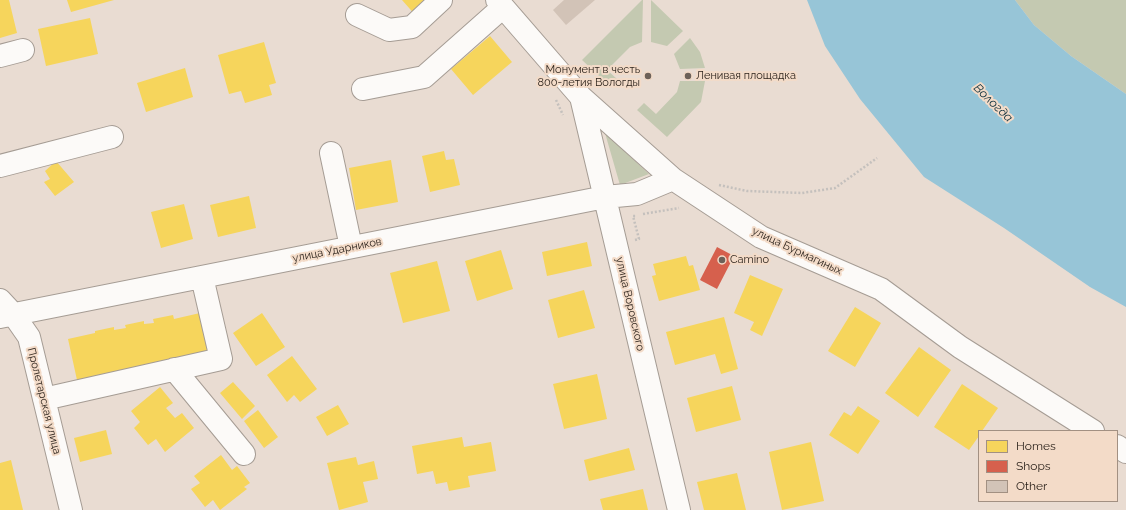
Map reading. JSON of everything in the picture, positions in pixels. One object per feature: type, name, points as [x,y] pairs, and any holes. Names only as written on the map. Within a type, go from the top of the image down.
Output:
[{"type":"street","points":[[357,15],[389,30],[412,27],[441,0]]},
{"type":"street","points":[[363,89],[424,77],[500,3]]},
{"type":"street","name":"улица Бурмагиных","points":[[500,3],[581,97],[673,179],[761,236],[881,289],[960,347],[1091,430]]},
{"type":"street","points":[[0,56],[23,50]]},
{"type":"street","name":"улица Воровского","points":[[581,97],[679,510]]},
{"type":"street","points":[[0,166],[112,137]]},
{"type":"street","points":[[331,153],[351,247]]},
{"type":"street","name":"улица Ударников","points":[[4,310],[202,277],[605,197],[637,194],[673,179]]},
{"type":"street","points":[[44,399],[221,358],[202,277]]},
{"type":"street","name":"Пролетарская улица","points":[[4,310],[29,337],[71,510]]},
{"type":"street","points":[[174,369],[244,454]]},
{"type":"path","points":[[555,98],[566,120]]},
{"type":"path","points":[[718,185],[747,191],[794,193],[835,188],[877,158]]},
{"type":"path","points":[[616,244],[639,239],[633,216],[683,208]]},
{"type":"green space","points":[[642,0],[642,42],[630,47],[607,70],[617,79],[610,86],[582,60]]},
{"type":"green space","points":[[651,0],[683,31],[667,46],[651,42]]},
{"type":"green space","points":[[1015,0],[1126,0],[1126,94],[1071,56],[1034,25]]},
{"type":"green space","points":[[690,38],[700,52],[705,68],[680,69],[674,54]]},
{"type":"green space","points":[[680,81],[705,81],[701,102],[667,137],[637,110],[644,103],[656,114],[677,92]]},
{"type":"green space","points":[[605,133],[649,174],[620,185]]},
{"type":"water","name":"Вологда","points":[[807,0],[1015,0],[1034,25],[1071,56],[1126,94],[1126,307],[1090,287],[1004,228],[924,177],[860,99],[825,46]]},
{"type":"building: Homes","points":[[0,0],[9,0],[17,33],[0,38]]},
{"type":"building: Homes","points":[[67,0],[114,0],[71,12]]},
{"type":"building: Homes","points":[[402,0],[436,0],[417,17]]},
{"type":"building: Homes","points":[[90,18],[98,54],[46,66],[38,29]]},
{"type":"building: Homes","points":[[490,36],[512,62],[473,95],[451,69]]},
{"type":"building: Homes","points":[[264,42],[276,83],[269,85],[272,95],[245,103],[241,91],[229,94],[218,55]]},
{"type":"building: Homes","points":[[185,68],[193,97],[146,112],[137,83]]},
{"type":"building: Homes","points":[[444,151],[446,160],[454,159],[460,185],[430,192],[422,156]]},
{"type":"building: Homes","points":[[391,160],[398,202],[356,210],[349,168]]},
{"type":"building: Homes","points":[[56,161],[74,182],[55,196],[44,182],[50,179],[45,171]]},
{"type":"building: Homes","points":[[249,196],[256,228],[218,237],[210,205]]},
{"type":"building: Homes","points":[[184,204],[193,239],[161,248],[151,212]]},
{"type":"building: Homes","points":[[587,242],[592,266],[547,276],[542,252]]},
{"type":"building: Homes","points":[[501,250],[513,289],[477,301],[465,261]]},
{"type":"building: Homes","points":[[686,256],[689,266],[693,265],[700,290],[659,301],[652,276],[656,275],[653,264]]},
{"type":"building: Homes","points":[[437,261],[450,311],[403,323],[390,273]]},
{"type":"building: Homes","points":[[750,275],[783,289],[762,336],[750,330],[754,322],[734,313]]},
{"type":"building: Homes","points":[[584,290],[595,328],[558,338],[548,300]]},
{"type":"building: Homes","points":[[855,307],[881,323],[855,367],[828,351]]},
{"type":"building: Homes","points":[[200,313],[208,351],[77,380],[68,339],[114,327],[114,330],[126,328],[125,325],[144,321],[144,324],[154,323],[153,319],[173,315],[174,319]]},
{"type":"building: Homes","points":[[262,313],[285,347],[256,366],[233,333]]},
{"type":"building: Homes","points":[[724,317],[738,369],[721,374],[715,354],[675,365],[666,332]]},
{"type":"building: Homes","points":[[919,347],[951,370],[918,417],[885,393]]},
{"type":"building: Homes","points":[[292,356],[317,389],[300,402],[294,395],[287,402],[267,375]]},
{"type":"building: Homes","points":[[597,374],[607,419],[564,429],[553,384]]},
{"type":"building: Homes","points":[[233,382],[255,406],[242,419],[220,393]]},
{"type":"building: Homes","points":[[962,384],[998,408],[983,430],[978,430],[978,437],[969,450],[934,427]]},
{"type":"building: Homes","points":[[732,386],[741,420],[696,432],[687,398]]},
{"type":"building: Homes","points":[[160,387],[173,403],[166,408],[175,418],[182,413],[194,428],[165,452],[156,439],[148,445],[134,428],[140,422],[131,411]]},
{"type":"building: Homes","points":[[338,405],[349,424],[327,436],[316,417]]},
{"type":"building: Homes","points":[[858,406],[880,421],[858,454],[829,435],[844,412],[851,416]]},
{"type":"building: Homes","points":[[258,410],[278,437],[264,448],[244,421]]},
{"type":"building: Homes","points":[[106,430],[112,454],[80,462],[74,438]]},
{"type":"building: Homes","points":[[462,437],[464,447],[491,442],[496,471],[468,476],[470,487],[449,491],[447,482],[436,484],[433,471],[417,474],[412,446]]},
{"type":"building: Homes","points":[[811,442],[824,501],[782,510],[769,452]]},
{"type":"building: Homes","points":[[629,448],[635,470],[589,481],[584,460]]},
{"type":"building: Homes","points":[[221,455],[232,470],[237,466],[250,483],[244,487],[247,489],[220,510],[213,500],[205,507],[191,489],[200,483],[194,476]]},
{"type":"building: Homes","points":[[356,457],[358,465],[374,461],[378,479],[363,482],[368,502],[339,510],[327,463]]},
{"type":"building: Homes","points":[[11,460],[23,510],[0,510],[0,463]]},
{"type":"building: Homes","points":[[737,473],[746,510],[704,510],[697,482]]},
{"type":"building: Homes","points":[[643,489],[648,510],[603,510],[600,499]]},
{"type":"building: Shops","points":[[717,247],[734,256],[717,289],[700,280]]},
{"type":"building: Other","points":[[564,0],[595,0],[566,25],[553,10]]},
{"type":"place","name":"Монумент в честь 800-летия Вологды","points":[[648,76]]},
{"type":"place","name":"Ленивая площадка","points":[[688,76]]},
{"type":"place","name":"Camino","points":[[722,260]]}]
